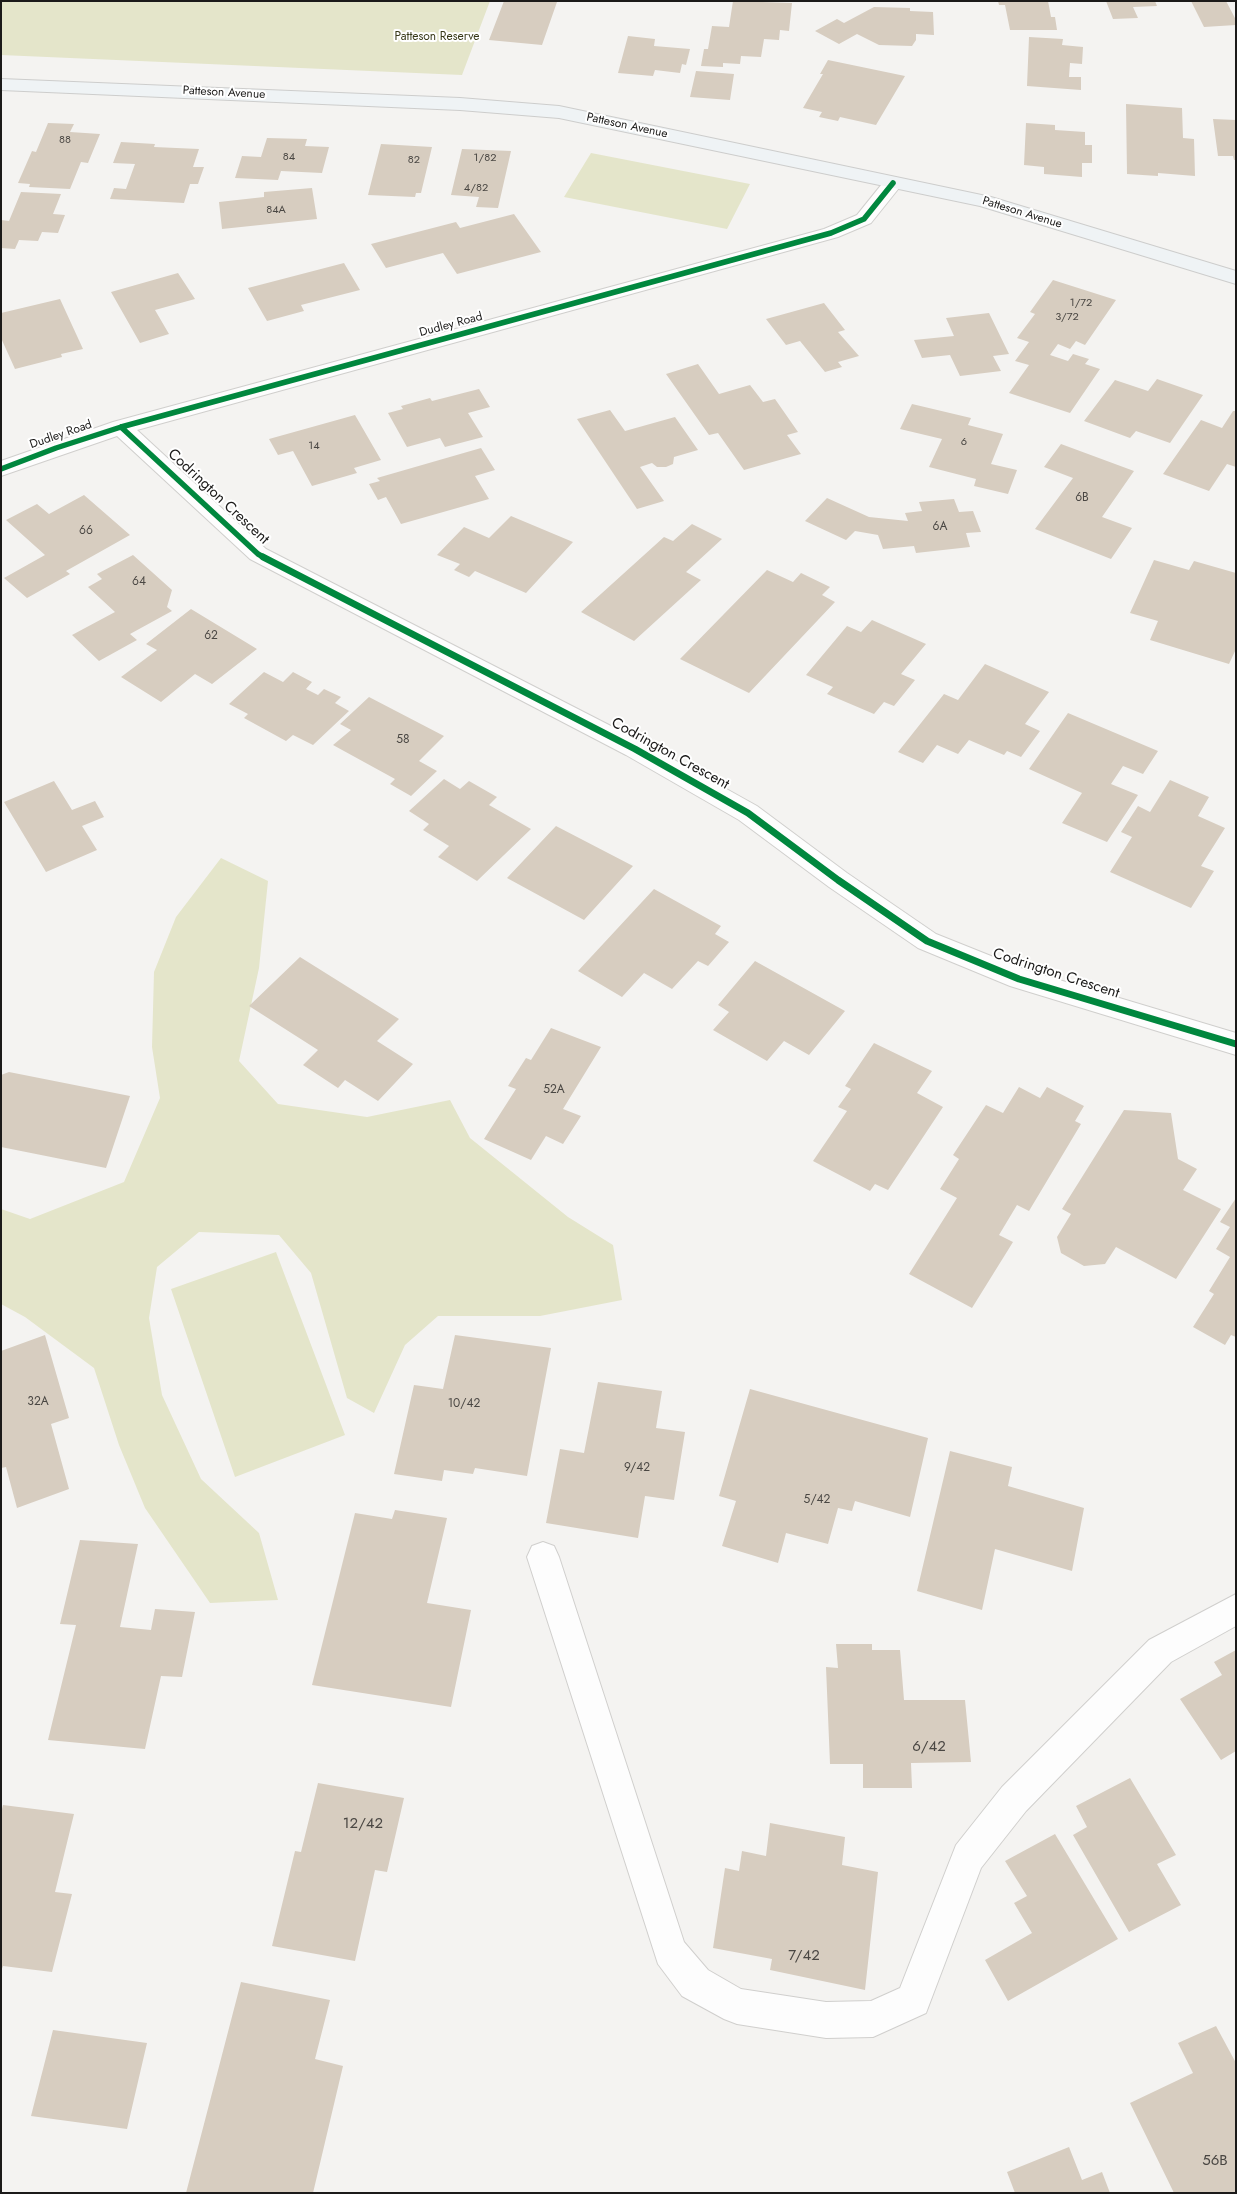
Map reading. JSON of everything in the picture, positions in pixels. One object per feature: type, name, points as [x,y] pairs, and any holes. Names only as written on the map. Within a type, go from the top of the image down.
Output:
[{"type":"main road","name":"Patteson Avenue","points":[[1,84],[528,108],[560,112],[984,201],[1236,278]]},
{"type":"street","name":"Dudley Road","points":[[1,468],[121,427],[831,233],[864,219],[893,183]]},
{"type":"street","name":"Codrington Crescent","points":[[121,427],[258,554],[626,744],[748,813],[838,880],[927,940],[1019,979],[1236,1044]]},
{"type":"street","points":[[543,1557],[670,1952],[695,1983],[737,2006],[826,2020],[873,2019],[913,2000],[968,1858],[1014,1799],[1160,1651],[1236,1609]]},
{"type":"green space","name":"Patteson Reserve","points":[[1,1],[490,1],[462,75],[1,55]]},
{"type":"green space","points":[[591,153],[750,184],[727,229],[564,197]]},
{"type":"green space","points":[[221,858],[268,881],[259,968],[239,1061],[278,1104],[367,1117],[450,1100],[470,1138],[568,1217],[613,1245],[622,1300],[540,1316],[438,1316],[405,1345],[374,1413],[347,1398],[311,1273],[279,1235],[199,1232],[157,1267],[149,1318],[162,1395],[201,1479],[259,1533],[278,1600],[210,1603],[145,1508],[119,1445],[94,1368],[25,1317],[1,1304],[1,1209],[30,1219],[124,1182],[160,1098],[152,1047],[154,972],[176,917]]},
{"type":"green space","points":[[276,1252],[345,1435],[235,1477],[171,1289]]},
{"type":"building","points":[[504,1],[557,2],[542,45],[489,40]]},
{"type":"building","points":[[733,1],[792,3],[789,31],[780,30],[779,40],[764,39],[761,57],[741,56],[740,64],[723,63],[723,67],[701,66],[704,49],[708,49],[712,26],[729,27]]},
{"type":"building","points":[[998,1],[1048,1],[1051,17],[1055,17],[1057,30],[1010,30],[1005,5],[999,5]]},
{"type":"building","points":[[1106,1],[1155,1],[1157,6],[1133,7],[1138,18],[1113,19]]},
{"type":"building","points":[[1191,1],[1226,1],[1236,20],[1236,25],[1204,27]]},
{"type":"building","points":[[874,7],[910,8],[910,11],[933,12],[934,35],[916,34],[916,40],[912,46],[879,45],[857,34],[839,44],[815,31],[837,19],[844,23]]},
{"type":"building","points":[[628,36],[655,39],[654,46],[690,49],[686,65],[682,64],[680,73],[655,70],[653,76],[618,73]]},
{"type":"building","points":[[1029,37],[1063,39],[1062,45],[1083,47],[1082,64],[1070,63],[1069,77],[1081,77],[1081,90],[1027,86]]},
{"type":"building","points":[[828,60],[905,76],[876,125],[840,117],[838,121],[819,117],[822,112],[803,108],[823,74],[820,74]]},
{"type":"building","points":[[696,71],[734,74],[730,100],[690,97]]},
{"type":"building","points":[[1126,104],[1182,108],[1183,138],[1194,139],[1195,176],[1158,173],[1158,176],[1127,174]]},
{"type":"building","points":[[1213,119],[1236,120],[1236,160],[1234,160],[1233,156],[1218,156]]},
{"type":"building","points":[[48,123],[74,124],[70,132],[100,134],[88,163],[81,162],[70,189],[29,187],[30,184],[18,183],[32,151],[36,152]]},
{"type":"building","points":[[1026,123],[1055,125],[1055,130],[1085,132],[1085,145],[1092,145],[1092,163],[1082,163],[1082,177],[1044,174],[1044,167],[1024,165]]},
{"type":"building","points":[[267,138],[307,139],[305,146],[329,147],[322,173],[281,171],[278,180],[235,178],[242,156],[261,157]]},
{"type":"building","points":[[121,142],[155,144],[154,147],[199,149],[193,167],[204,167],[198,184],[190,184],[184,203],[110,199],[114,188],[126,189],[135,164],[113,163]]},
{"type":"building","points":[[381,144],[432,147],[421,193],[416,193],[415,197],[368,195]]},
{"type":"building","points":[[462,149],[511,151],[498,208],[476,207],[479,197],[451,195]]},
{"type":"building","points":[[312,188],[317,219],[222,229],[219,202],[264,197],[264,192]]},
{"type":"building","points":[[21,192],[61,194],[53,214],[65,215],[58,233],[42,232],[38,241],[19,240],[15,249],[1,248],[1,220],[9,221]]},
{"type":"building","points":[[514,214],[541,252],[457,274],[443,253],[386,268],[371,244],[456,222],[460,228]]},
{"type":"building","points":[[344,263],[360,290],[301,305],[304,311],[267,321],[248,288]]},
{"type":"building","points":[[178,273],[195,299],[155,310],[169,334],[140,343],[111,292]]},
{"type":"building","points":[[1053,280],[1116,300],[1085,345],[1076,341],[1070,349],[1058,344],[1050,355],[1068,361],[1073,354],[1089,359],[1085,364],[1100,369],[1070,413],[1009,393],[1029,365],[1015,361],[1029,342],[1017,338],[1035,314],[1030,312]]},
{"type":"building","points":[[60,299],[83,349],[61,354],[62,357],[15,369],[1,338],[1,313]]},
{"type":"building","points":[[824,303],[845,330],[838,332],[859,356],[838,362],[842,367],[825,372],[800,341],[786,345],[766,319]]},
{"type":"building","points":[[989,313],[1009,354],[993,356],[1001,371],[960,376],[950,355],[922,358],[914,340],[954,336],[946,318]]},
{"type":"building","points":[[698,364],[719,394],[750,385],[763,402],[775,399],[798,432],[787,435],[801,454],[744,470],[718,433],[709,435],[666,374]]},
{"type":"building","points":[[1157,379],[1203,395],[1170,443],[1136,431],[1130,438],[1084,421],[1115,380],[1148,391]]},
{"type":"building","points":[[479,389],[490,407],[468,413],[483,437],[445,447],[440,438],[407,447],[388,413],[403,409],[401,406],[430,398],[432,401]]},
{"type":"building","points":[[912,404],[971,418],[968,425],[1003,434],[991,464],[1017,470],[1008,494],[974,486],[976,479],[929,467],[942,439],[900,429]]},
{"type":"building","points":[[610,410],[625,431],[675,417],[698,450],[674,457],[673,464],[666,467],[657,467],[652,463],[640,467],[664,501],[637,509],[577,419]]},
{"type":"building","points":[[1233,411],[1236,411],[1236,467],[1227,464],[1209,491],[1163,474],[1201,420],[1222,428]]},
{"type":"building","points":[[355,415],[381,460],[354,468],[357,473],[312,486],[293,451],[278,455],[269,439]]},
{"type":"building","points":[[1061,444],[1134,471],[1102,517],[1132,528],[1111,559],[1035,529],[1073,478],[1044,467]]},
{"type":"building","points":[[481,448],[495,470],[475,476],[489,499],[401,524],[386,497],[378,500],[369,484],[380,481],[377,478]]},
{"type":"building","points":[[84,495],[130,535],[66,571],[70,574],[27,598],[4,578],[45,555],[6,520],[37,504],[49,514]]},
{"type":"building","points":[[827,498],[869,517],[908,521],[905,513],[922,511],[919,502],[954,499],[959,512],[973,511],[981,532],[966,533],[970,547],[916,553],[914,546],[883,549],[878,535],[855,531],[846,540],[805,521]]},
{"type":"building","points":[[511,516],[573,542],[526,593],[475,571],[469,577],[454,570],[460,564],[437,555],[464,527],[489,538]]},
{"type":"building","points":[[692,524],[722,539],[686,572],[701,580],[634,641],[581,612],[664,537],[673,541]]},
{"type":"building","points":[[133,555],[172,590],[167,607],[172,611],[130,634],[137,640],[99,661],[72,635],[115,612],[88,587],[102,579],[97,574]]},
{"type":"building","points":[[1154,560],[1189,570],[1194,561],[1236,573],[1236,649],[1229,664],[1150,640],[1158,621],[1130,613]]},
{"type":"building","points":[[767,570],[793,582],[801,573],[830,587],[822,595],[835,602],[749,693],[680,659]]},
{"type":"building","points":[[191,609],[257,649],[212,684],[195,674],[161,702],[121,677],[157,650],[146,644]]},
{"type":"building","points":[[872,620],[926,644],[901,674],[915,680],[894,706],[884,702],[874,714],[827,694],[833,687],[806,675],[847,626],[861,632]]},
{"type":"building","points":[[985,664],[1049,692],[1025,724],[1040,731],[1021,757],[1007,751],[1004,755],[969,740],[958,754],[937,745],[923,763],[898,752],[944,694],[958,700]]},
{"type":"building","points":[[264,672],[283,682],[293,672],[312,682],[306,689],[318,695],[324,689],[341,697],[335,703],[349,711],[313,745],[293,735],[286,741],[244,718],[248,714],[229,704]]},
{"type":"building","points":[[369,697],[444,736],[419,761],[437,771],[411,796],[390,784],[395,779],[333,745],[351,730],[340,724]]},
{"type":"building","points":[[1068,713],[1158,751],[1143,774],[1123,766],[1111,784],[1138,795],[1107,842],[1062,823],[1082,793],[1029,769]]},
{"type":"building","points":[[444,779],[460,789],[469,781],[497,797],[489,805],[531,829],[477,881],[438,857],[449,846],[423,830],[429,824],[409,811]]},
{"type":"building","points":[[1170,780],[1209,797],[1198,816],[1225,828],[1201,866],[1214,871],[1191,908],[1110,872],[1132,837],[1121,832],[1138,806],[1150,812]]},
{"type":"building","points":[[54,781],[72,810],[95,801],[104,817],[82,826],[97,850],[46,872],[4,802]]},
{"type":"building","points":[[556,826],[633,866],[584,920],[507,878]]},
{"type":"building","points":[[654,889],[721,926],[715,934],[729,942],[708,966],[698,961],[672,989],[644,973],[622,997],[578,971]]},
{"type":"building","points":[[300,957],[399,1019],[377,1041],[413,1064],[378,1101],[345,1080],[338,1088],[303,1065],[318,1050],[249,1006]]},
{"type":"building","points":[[755,961],[845,1011],[809,1055],[784,1041],[767,1061],[713,1030],[729,1012],[718,1005]]},
{"type":"building","points":[[551,1028],[601,1047],[563,1109],[581,1116],[563,1144],[546,1136],[531,1160],[484,1139],[516,1089],[508,1086],[526,1058],[531,1060]]},
{"type":"building","points":[[874,1043],[932,1071],[917,1093],[943,1107],[888,1190],[875,1184],[870,1191],[813,1161],[847,1111],[838,1107],[851,1089],[845,1086]]},
{"type":"building","points":[[9,1072],[130,1096],[106,1168],[1,1147],[1,1075]]},
{"type":"building","points":[[1019,1087],[1040,1098],[1047,1087],[1084,1106],[1075,1121],[1081,1124],[1029,1211],[1017,1205],[999,1235],[1013,1242],[972,1308],[909,1274],[957,1198],[940,1189],[959,1159],[953,1155],[986,1105],[1003,1113]]},
{"type":"building","points":[[1124,1110],[1171,1113],[1178,1159],[1197,1169],[1183,1190],[1221,1209],[1176,1279],[1116,1247],[1105,1264],[1084,1266],[1061,1253],[1057,1237],[1071,1214],[1062,1209]]},
{"type":"building","points":[[1236,1198],[1236,1337],[1231,1335],[1225,1345],[1193,1327],[1214,1294],[1209,1291],[1230,1257],[1216,1249],[1230,1227],[1220,1222]]},
{"type":"building","points":[[45,1335],[69,1418],[51,1424],[69,1489],[17,1508],[6,1467],[1,1468],[1,1351]]},
{"type":"building","points":[[455,1335],[551,1348],[527,1476],[475,1468],[473,1474],[444,1470],[442,1481],[394,1474],[414,1385],[443,1389]]},
{"type":"building","points":[[598,1382],[662,1391],[656,1428],[685,1432],[674,1500],[645,1496],[638,1538],[546,1523],[560,1449],[584,1453]]},
{"type":"building","points":[[750,1389],[928,1438],[910,1517],[855,1501],[852,1511],[838,1508],[828,1544],[786,1533],[778,1563],[722,1546],[736,1501],[719,1496]]},
{"type":"building","points":[[950,1451],[1012,1467],[1008,1486],[1084,1508],[1072,1571],[995,1549],[982,1610],[917,1591]]},
{"type":"building","points":[[395,1510],[447,1518],[427,1603],[471,1610],[451,1707],[312,1685],[355,1513],[392,1519]]},
{"type":"building","points":[[80,1540],[138,1544],[120,1627],[151,1630],[155,1609],[195,1612],[182,1677],[161,1676],[145,1749],[48,1740],[76,1625],[60,1624]]},
{"type":"building","points":[[836,1644],[872,1644],[872,1650],[900,1650],[904,1700],[965,1700],[971,1762],[911,1763],[912,1788],[863,1788],[863,1764],[830,1764],[826,1667],[838,1668]]},
{"type":"building","points":[[1236,1650],[1236,1751],[1221,1760],[1180,1699],[1222,1675],[1214,1662]]},
{"type":"building","points":[[1130,1778],[1176,1855],[1157,1864],[1181,1905],[1129,1932],[1073,1835],[1087,1827],[1076,1806]]},
{"type":"building","points":[[318,1783],[404,1798],[387,1872],[375,1870],[355,1961],[272,1946],[295,1851],[301,1852]]},
{"type":"building","points":[[3,1805],[74,1814],[55,1892],[72,1894],[52,1972],[3,1966],[1,1971],[1,1813]]},
{"type":"building","points":[[770,1823],[845,1837],[842,1865],[878,1872],[865,1990],[770,1970],[772,1959],[713,1948],[725,1868],[739,1871],[742,1851],[766,1856]]},
{"type":"building","points":[[1055,1834],[1118,1939],[1008,2001],[985,1960],[1032,1933],[1014,1903],[1027,1896],[1005,1861]]},
{"type":"building","points":[[241,1982],[330,2000],[315,2059],[343,2066],[313,2193],[186,2193]]},
{"type":"building","points":[[1216,2026],[1236,2063],[1236,2193],[1174,2193],[1130,2103],[1193,2073],[1178,2043]]},
{"type":"building","points":[[53,2030],[147,2043],[127,2129],[31,2116]]},
{"type":"building","points":[[1069,2147],[1082,2180],[1102,2172],[1110,2193],[1015,2193],[1007,2172]]},
{"type":"cycle path","points":[[1,469],[56,448],[121,427],[831,233],[864,219],[893,183]]},
{"type":"cycle path","points":[[121,427],[258,554],[635,749],[748,813],[838,880],[927,941],[1019,979],[1236,1044]]}]
